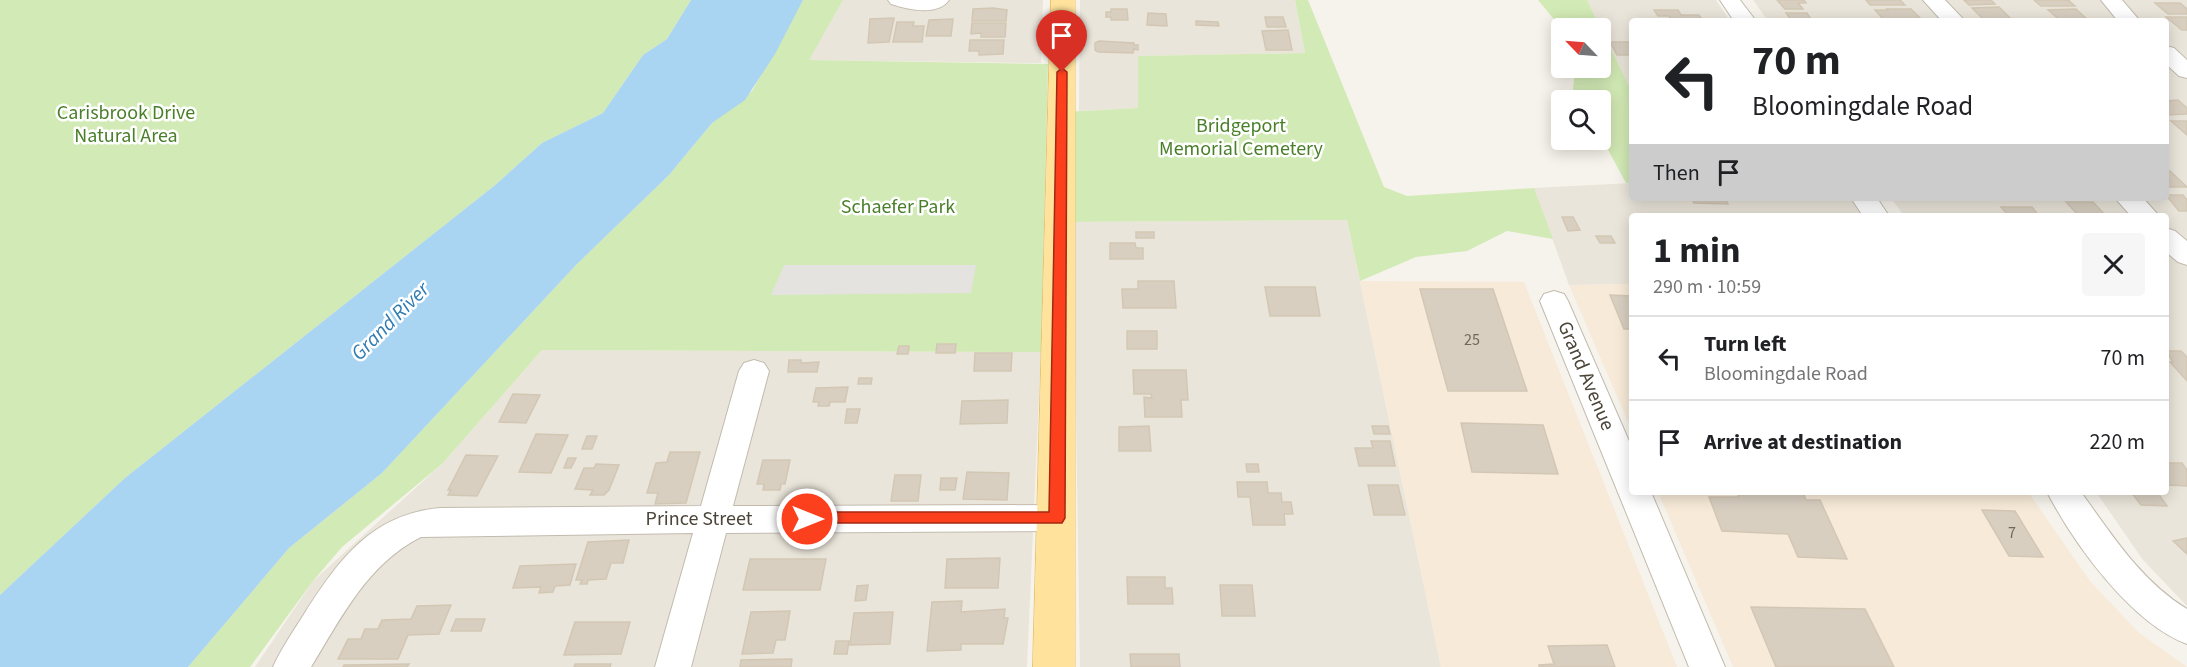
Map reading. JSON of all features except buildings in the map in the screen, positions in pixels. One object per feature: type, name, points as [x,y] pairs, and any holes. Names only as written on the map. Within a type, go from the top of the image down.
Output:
[{"type":"main road","points":[[1054,667],[1063,0]]},
{"type":"street","points":[[898,0],[922,5],[939,0]]},
{"type":"street","points":[[1730,0],[1743,18]]},
{"type":"street","points":[[1933,0],[1951,18]]},
{"type":"street","points":[[2111,0],[2126,18]]},
{"type":"street","points":[[2169,56],[2187,71]]},
{"type":"street","points":[[2131,201],[2143,213]]},
{"type":"street","points":[[2169,232],[2187,237]]},
{"type":"street","points":[[2169,240],[2187,256]]},
{"type":"street","name":"Grand Avenue","points":[[1554,301],[1629,478]]},
{"type":"street","points":[[673,667],[754,371]]},
{"type":"street","points":[[1636,495],[1707,667]]},
{"type":"street","points":[[2065,495],[2118,570],[2160,610],[2187,628]]},
{"type":"street","name":"Prince Street","points":[[291,667],[349,577],[379,544],[413,525],[440,521],[1057,518]]},
{"type":"shaded area","points":[[843,0],[1043,0],[1041,63],[808,60]]},
{"type":"shaded area","points":[[1080,0],[1295,0],[1305,53],[1138,56],[1138,108],[1079,111]]},
{"type":"shaded area","points":[[1587,0],[1716,0],[1728,18],[1629,18],[1629,86],[1611,49],[1611,18],[1596,18]]},
{"type":"shaded area","points":[[1753,0],[2187,0],[2187,606],[2143,560],[2098,495],[2169,495],[2169,213],[1902,213],[1893,201],[2169,201],[2169,18],[1766,18]]},
{"type":"shaded area","points":[[1629,183],[1629,201],[1852,201],[1860,213],[1629,213],[1629,284],[1569,285],[1534,188]]},
{"type":"shaded area","points":[[1347,220],[1441,667],[1080,667],[1073,222]]},
{"type":"shaded area","points":[[784,265],[976,265],[971,293],[771,295]]},
{"type":"shaded area","points":[[1360,281],[1524,282],[1677,667],[1441,667]]},
{"type":"shaded area","points":[[1629,284],[1629,424],[1569,285]]},
{"type":"shaded area","points":[[542,350],[1041,352],[1027,667],[255,667],[313,581],[442,464]]},
{"type":"shaded area","points":[[1659,495],[2030,495],[2090,581],[2138,632],[2187,667],[1733,667]]},
{"type":"green space","name":"Carisbrook Drive Natural Area","points":[[0,0],[691,0],[667,39],[643,55],[603,113],[542,143],[494,186],[125,478],[0,595]]},
{"type":"green space","name":"Schaefer Park","points":[[803,0],[843,0],[809,60],[1048,64],[1041,352],[542,350],[442,464],[342,547],[313,581],[250,667],[188,667],[289,548],[382,473],[576,265],[669,175],[712,123],[752,91]]},
{"type":"green space","name":"Bridgeport Memorial Cemetery","points":[[1295,0],[1308,0],[1384,187],[1407,196],[1534,188],[1553,239],[1507,231],[1467,251],[1416,257],[1360,281],[1347,220],[1064,222],[1065,112],[1138,108],[1138,56],[1305,53]]},
{"type":"green space","points":[[1538,0],[1587,0],[1596,18],[1553,18]]},
{"type":"green space","points":[[1611,49],[1629,86],[1629,183],[1626,183],[1608,150],[1611,150],[1611,90],[1573,89],[1574,78],[1611,78]]},
{"type":"water","name":"Grand River","points":[[691,0],[803,0],[775,54],[745,100],[712,123],[669,175],[576,265],[382,473],[289,548],[188,667],[0,667],[0,595],[125,478],[494,186],[542,143],[603,113],[643,55],[667,39]]},
{"type":"route","points":[[807,519],[1057,518],[1062,72]]}]
